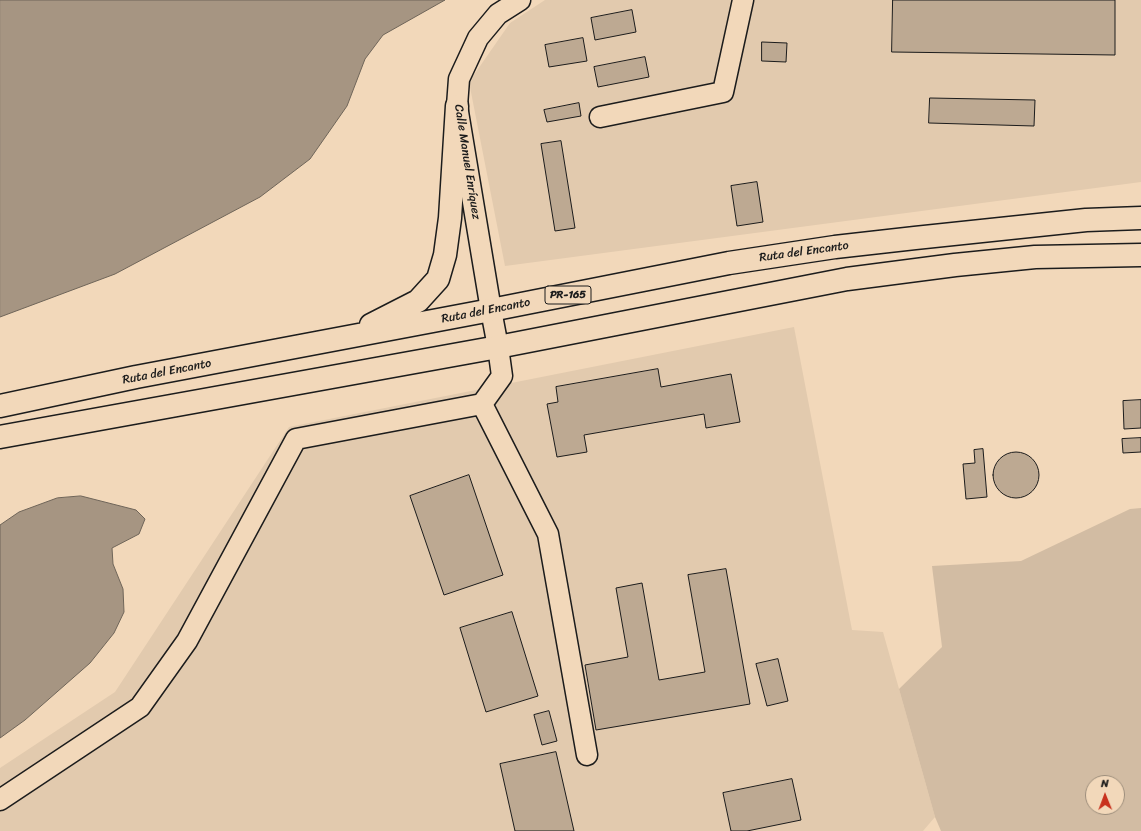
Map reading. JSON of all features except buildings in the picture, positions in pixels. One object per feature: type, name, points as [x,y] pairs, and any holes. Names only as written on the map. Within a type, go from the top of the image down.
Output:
[{"type":"main road","points":[[346,338],[418,301],[438,280],[445,254],[450,218],[457,106]]},
{"type":"main road","points":[[1086,220],[1141,206]]},
{"type":"main road","name":"Ruta del Encanto","points":[[0,406],[136,377],[346,338],[729,263],[842,246],[1086,220],[1141,218]]},
{"type":"main road","points":[[0,437],[498,347],[848,279],[955,265],[1035,257],[1141,255]]},
{"type":"street","name":"Calle Manuel Enríquez","points":[[482,404],[502,376],[457,106],[459,80],[478,38],[498,14],[520,0]]},
{"type":"street","points":[[600,117],[723,92],[743,0]]},
{"type":"street","points":[[0,800],[140,707],[187,641],[296,439],[482,404],[548,534],[588,755]]},
{"type":"shaded area","points":[[0,0],[445,0],[383,35],[365,59],[347,106],[310,159],[260,197],[115,274],[0,317]]},
{"type":"shaded area","points":[[545,0],[1141,0],[1141,182],[505,266],[469,82],[510,23]]},
{"type":"shaded area","points":[[794,327],[852,630],[883,632],[935,817],[923,831],[0,831],[0,768],[115,692],[289,427]]},
{"type":"shaded area","points":[[81,496],[136,510],[145,519],[139,534],[112,548],[113,564],[123,589],[124,612],[114,633],[90,663],[25,720],[0,738],[0,525],[19,512],[57,498]]},
{"type":"shaded area","points":[[1141,508],[1141,831],[941,831],[935,817],[899,689],[942,647],[932,566],[1021,561],[1130,509]]}]
